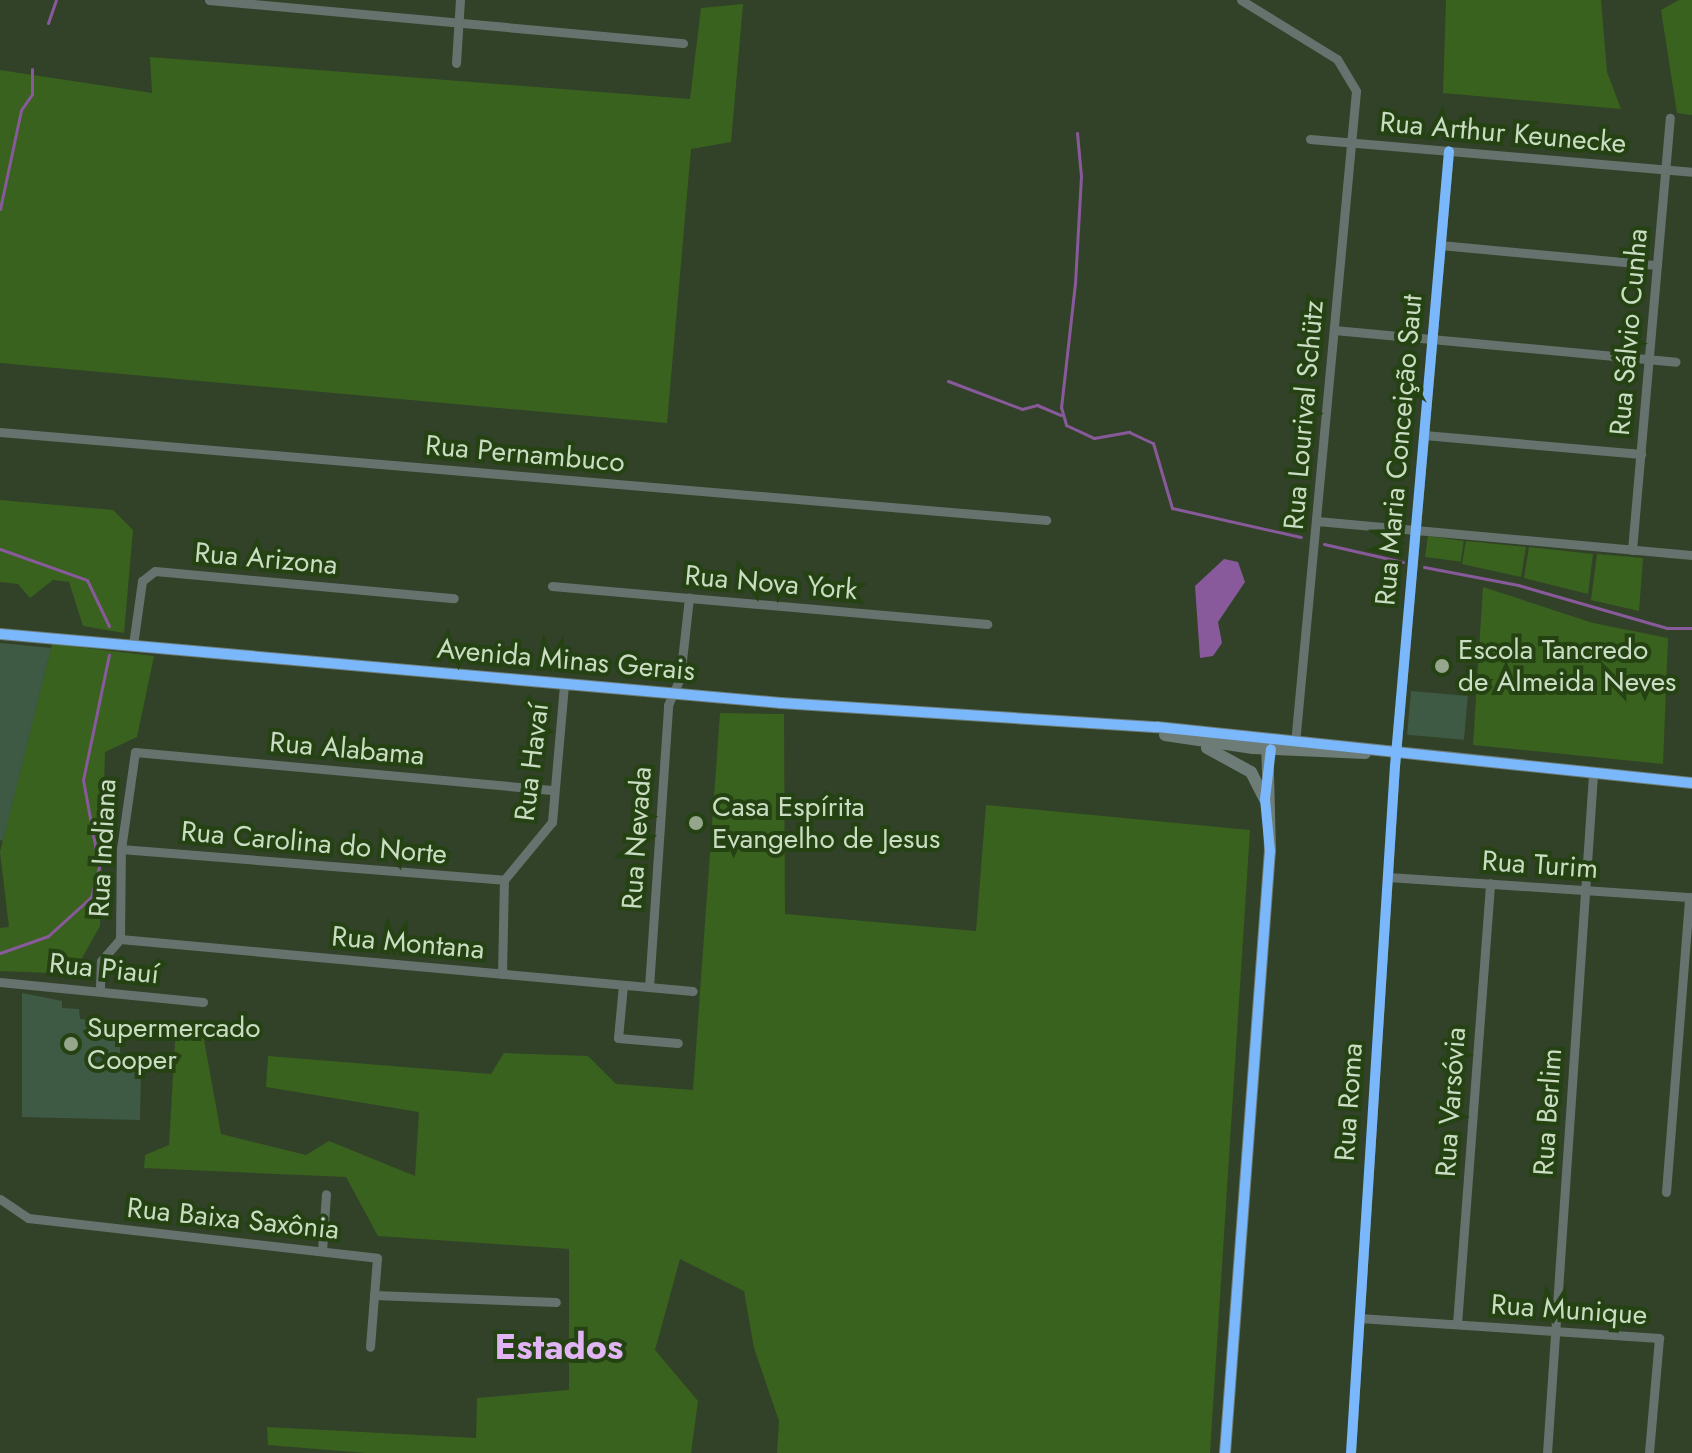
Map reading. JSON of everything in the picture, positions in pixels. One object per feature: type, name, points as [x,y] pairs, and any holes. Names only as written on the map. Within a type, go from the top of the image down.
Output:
[{"type":"street","points":[[209,0],[683,43]]},
{"type":"street","points":[[456,63],[460,0]]},
{"type":"street","name":"Rua Lourival Schütz","points":[[1241,0],[1337,59],[1356,91],[1295,743]]},
{"type":"street","name":"Rua Sálvio Cunha","points":[[1632,550],[1670,118]]},
{"type":"street","name":"Rua Arthur Keunecke","points":[[1310,139],[1692,172]]},
{"type":"street","name":"Rua Maria Conceição Saut","points":[[1393,753],[1449,151]]},
{"type":"street","points":[[1440,245],[1657,265]]},
{"type":"street","points":[[1334,330],[1676,362]]},
{"type":"street","name":"Rua Pernambuco","points":[[0,432],[1046,520]]},
{"type":"street","points":[[1424,435],[1641,454]]},
{"type":"street","points":[[1317,521],[1692,555]]},
{"type":"street","name":"Rua Arizona","points":[[133,645],[142,581],[155,571],[454,598]]},
{"type":"street","name":"Rua Nova York","points":[[552,586],[987,624]]},
{"type":"street","name":"Rua Nevada","points":[[649,987],[668,705],[674,694],[689,598]]},
{"type":"street","name":"Avenida Minas Gerais","points":[[0,634],[674,694],[1129,727],[1263,744],[1295,743],[1692,783]]},
{"type":"street","name":"Rua Havaí","points":[[504,880],[541,843],[552,822],[564,684]]},
{"type":"street","name":"Avenida Minas Gerais","points":[[1129,727],[1175,737],[1393,753]]},
{"type":"street","points":[[1175,737],[1225,755],[1251,772],[1265,799]]},
{"type":"street","points":[[1251,772],[1263,744]]},
{"type":"street","points":[[1225,1453],[1270,851],[1263,744]]},
{"type":"street","name":"Rua Alabama","points":[[135,752],[554,790]]},
{"type":"street","name":"Rua Indiana","points":[[100,988],[101,961],[120,939],[121,849],[135,752]]},
{"type":"street","name":"Rua Roma","points":[[1351,1453],[1388,877],[1393,753]]},
{"type":"street","name":"Rua Berlim","points":[[1547,1453],[1593,774]]},
{"type":"street","name":"Rua Carolina do Norte","points":[[121,849],[504,880]]},
{"type":"street","name":"Rua Turim","points":[[1388,877],[1691,897],[1666,1192]]},
{"type":"street","points":[[502,974],[504,880]]},
{"type":"street","name":"Rua Varsóvia","points":[[1457,1324],[1490,883]]},
{"type":"street","name":"Rua Montana","points":[[120,939],[693,991]]},
{"type":"street","name":"Rua Piauí","points":[[0,982],[100,988],[203,1002]]},
{"type":"street","points":[[623,985],[618,1038],[678,1043]]},
{"type":"street","points":[[322,1251],[326,1194]]},
{"type":"street","name":"Rua Baixa Saxônia","points":[[0,1199],[28,1218],[377,1258],[370,1347]]},
{"type":"street","points":[[374,1295],[556,1302]]},
{"type":"street","name":"Rua Munique","points":[[1359,1318],[1659,1338],[1649,1453]]},
{"type":"green space","points":[[1446,0],[1601,0],[1607,72],[1621,109],[1443,93]]},
{"type":"green space","points":[[1679,0],[1692,0],[1692,115],[1677,113],[1661,10]]},
{"type":"green space","points":[[743,4],[731,142],[691,149],[667,423],[0,363],[0,70],[152,93],[150,57],[690,99],[701,8]]},
{"type":"green space","points":[[0,500],[113,510],[133,530],[124,633],[83,626],[69,582],[53,580],[30,598],[18,584],[0,582]]},
{"type":"green space","points":[[1428,536],[1464,541],[1461,562],[1425,557]]},
{"type":"green space","points":[[1466,541],[1526,547],[1521,577],[1462,564]]},
{"type":"green space","points":[[1529,547],[1593,554],[1588,594],[1524,578]]},
{"type":"green space","points":[[1597,554],[1643,558],[1639,611],[1591,600]]},
{"type":"green space","points":[[1483,587],[1593,623],[1668,638],[1663,764],[1473,745]]},
{"type":"green space","points":[[52,644],[154,656],[137,737],[105,752],[100,926],[73,974],[0,971],[0,928],[9,927],[0,852]]},
{"type":"green space","points":[[720,713],[784,714],[785,914],[976,931],[986,805],[1250,830],[1210,1453],[777,1453],[779,1421],[754,1348],[744,1291],[680,1259],[655,1350],[698,1401],[691,1453],[366,1453],[268,1445],[267,1427],[476,1438],[477,1398],[569,1390],[569,1249],[378,1236],[346,1177],[144,1168],[145,1155],[169,1145],[176,1025],[202,1029],[221,1134],[306,1155],[329,1141],[415,1176],[419,1112],[266,1087],[268,1056],[491,1074],[504,1053],[588,1056],[616,1084],[693,1090]]},
{"type":"shaded area","points":[[1224,559],[1238,562],[1245,582],[1218,622],[1222,643],[1213,656],[1200,658],[1195,586]]},
{"type":"building","points":[[0,643],[51,648],[3,841],[0,840]]},
{"type":"building","points":[[1411,691],[1468,696],[1464,740],[1407,735]]},
{"type":"building","name":"Supermercado Cooper","points":[[22,993],[62,1001],[62,1008],[79,1009],[80,1019],[120,1023],[120,1065],[141,1066],[140,1120],[22,1117]]},
{"type":"waterway","points":[[48,23],[56,0]]},
{"type":"waterway","points":[[0,209],[21,110],[32,94],[32,69]]},
{"type":"waterway","points":[[1077,133],[1081,176],[1075,283],[1061,407],[1066,425],[1094,438],[1129,432],[1153,443],[1172,508],[1301,537]]},
{"type":"waterway","points":[[948,381],[1022,409],[1037,405],[1061,415]]},
{"type":"waterway","points":[[1324,544],[1403,562]]},
{"type":"waterway","points":[[0,549],[87,580],[109,626]]},
{"type":"waterway","points":[[1424,567],[1518,585],[1667,628],[1692,628]]},
{"type":"waterway","points":[[0,953],[48,936],[91,897],[99,867],[83,780],[109,655]]},
{"type":"cycle path","points":[[1351,1453],[1395,766],[1449,151]]},
{"type":"cycle path","points":[[0,634],[781,703],[1157,727],[1692,783]]},
{"type":"cycle path","points":[[1225,1453],[1270,851],[1265,799],[1271,749]]},
{"type":"place","name":"Escola Tancredo de Almeida Neves","points":[[1442,666]]},
{"type":"place","name":"Casa Espírita Evangelho de Jesus","points":[[696,823]]},
{"type":"place","name":"Supermercado Cooper","points":[[71,1044]]},
{"type":"district","name":"Estados","points":[[559,1347]]}]
